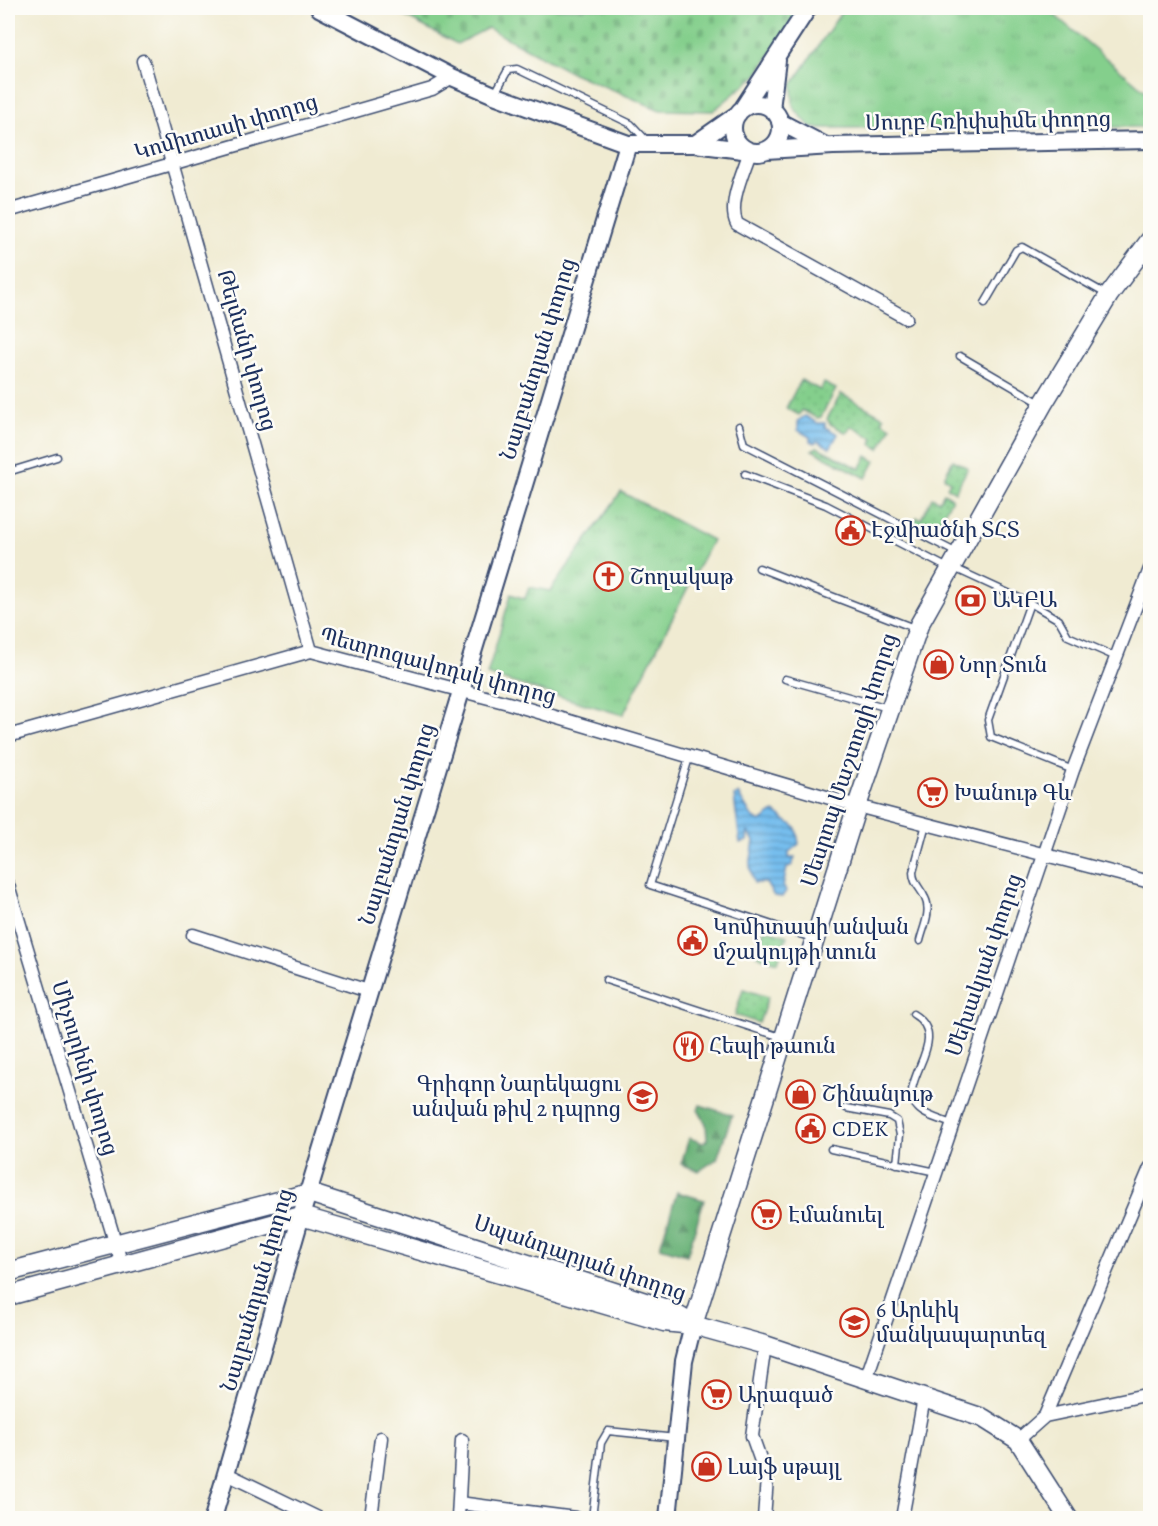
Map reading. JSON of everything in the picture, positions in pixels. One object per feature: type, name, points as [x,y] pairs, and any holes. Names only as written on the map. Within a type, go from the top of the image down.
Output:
[{"type":"main road","name":"Մեսրոպ Մաշտոցի փողոց","points":[[693,1325],[857,806],[918,629],[952,563],[1043,404],[1109,295],[1150,240]]},
{"type":"main road","points":[[8,1272],[115,1242],[309,1193]]},
{"type":"main road","name":"Սպանդարյան փողոց","points":[[309,1193],[667,1309],[681,1315],[693,1325]]},
{"type":"main road","points":[[8,1296],[301,1216]]},
{"type":"main road","name":"Սպանդարյան փողոց","points":[[301,1216],[664,1322],[693,1325]]},
{"type":"main road","points":[[693,1325],[765,1345],[983,1418],[1018,1440],[1068,1518]]},
{"type":"street","points":[[319,8],[494,95],[627,144]]},
{"type":"street","points":[[758,151],[742,148],[734,135],[733,128],[740,111],[808,8]]},
{"type":"street","points":[[777,53],[778,139],[758,151],[734,205],[733,217],[736,224],[906,318]]},
{"type":"street","name":"Թելմանի փողոց","points":[[143,61],[311,651]]},
{"type":"street","name":"Կոմիտասի փողոց","points":[[8,211],[432,89],[452,76]]},
{"type":"street","points":[[695,144],[740,111],[757,104],[826,146]]},
{"type":"street","name":"Սուրբ Հռիփսիմե փողոց","points":[[627,144],[695,144],[758,151],[826,146],[1150,140]]},
{"type":"street","name":"Նալբանդյան փողոց","points":[[213,1518],[301,1216],[627,144]]},
{"type":"street","name":"Մեխակյան փողոց","points":[[866,1379],[1073,770],[1150,569]]},
{"type":"street","name":"Պետրոզավոդսկ փողոց","points":[[8,736],[311,651],[460,693],[508,703],[857,806],[1150,882]]},
{"type":"street","name":"Միչուրինի փողոց","points":[[8,885],[122,1264]]},
{"type":"street","points":[[193,935],[371,992]]},
{"type":"street","points":[[1018,1440],[1045,1416],[1150,1168]]},
{"type":"street","name":"Մեսրոպ Մաշտոցի փողոց","points":[[668,1518],[684,1361],[693,1325]]},
{"type":"street","points":[[764,1518],[767,1478],[752,1436],[765,1345]]},
{"type":"street","points":[[1045,1416],[1150,1394]]},
{"type":"street","points":[[902,1518],[924,1398]]},
{"type":"street","points":[[371,1518],[381,1438]]},
{"type":"street","points":[[458,1518],[462,1440]]},
{"type":"street","points":[[227,1474],[318,1518]]},
{"type":"street","points":[[459,1503],[521,1515],[575,1518]]},
{"type":"lane","points":[[494,95],[504,74],[508,70],[518,69],[631,124],[649,144]]},
{"type":"lane","points":[[985,303],[1016,250],[1022,247],[1109,295]]},
{"type":"lane","points":[[960,356],[1043,404]]},
{"type":"lane","points":[[739,426],[744,444],[952,563]]},
{"type":"lane","points":[[8,472],[57,457]]},
{"type":"lane","points":[[745,474],[826,505],[952,563],[1059,620],[1068,636],[1117,657]]},
{"type":"lane","points":[[759,568],[918,629]]},
{"type":"lane","points":[[1030,603],[988,720],[987,730],[991,737],[1073,770]]},
{"type":"lane","points":[[785,679],[889,708]]},
{"type":"lane","points":[[689,758],[650,885],[815,939]]},
{"type":"lane","points":[[920,940],[928,910],[926,899],[913,880],[913,872],[926,824]]},
{"type":"lane","points":[[606,980],[784,1038]]},
{"type":"lane","points":[[913,1014],[922,1020],[929,1037],[913,1091],[914,1102],[918,1109],[952,1124]]},
{"type":"lane","points":[[846,1107],[889,1116],[897,1121],[900,1135],[897,1164]]},
{"type":"lane","points":[[831,1149],[936,1172]]},
{"type":"lane","points":[[592,1518],[601,1443],[608,1431],[676,1438]]},
{"type":"green space","points":[[389,8],[800,8],[758,74],[713,111],[660,110],[568,71],[488,28],[457,44]]},
{"type":"green space","points":[[844,8],[1046,8],[1150,95],[1150,127],[811,128],[793,107],[792,85]]},
{"type":"green space","points":[[801,380],[820,390],[824,383],[836,389],[821,417],[817,418],[802,410],[799,415],[786,408]]},
{"type":"green space","points":[[841,394],[884,417],[882,421],[891,427],[880,449],[871,444],[873,438],[851,426],[847,433],[830,424],[827,419]]},
{"type":"green space","points":[[817,447],[860,469],[867,456],[875,461],[866,478],[812,450]]},
{"type":"green space","points":[[953,460],[968,468],[955,492],[947,487],[950,481],[944,477]]},
{"type":"green space","points":[[621,492],[712,540],[623,715],[487,675],[511,594],[525,599],[529,587],[550,591]]},
{"type":"green space","points":[[944,493],[952,498],[931,537],[912,527],[917,517],[921,519],[932,497],[939,501]]},
{"type":"green space","points":[[764,929],[787,936],[778,962],[756,955]]},
{"type":"green space","points":[[743,989],[768,997],[759,1023],[735,1015]]},
{"type":"green space","points":[[700,1105],[732,1115],[717,1159],[699,1171],[681,1164],[689,1138],[703,1143],[707,1140],[706,1124],[698,1110]]},
{"type":"green space","points":[[677,1192],[704,1200],[687,1255],[660,1247]]},
{"type":"water","points":[[805,416],[817,423],[825,423],[825,427],[838,434],[830,448],[818,441],[814,443],[810,441],[810,437],[798,430],[798,421]]},
{"type":"water","points":[[738,794],[752,817],[760,822],[774,812],[796,828],[799,844],[789,852],[789,858],[795,858],[792,865],[787,868],[783,886],[786,891],[782,897],[774,896],[766,883],[754,883],[750,866],[754,841],[748,832],[747,841],[740,843],[734,796]]},
{"type":"place","name":"Էջմիածնի ՏՀՏ","points":[[850,530]]},
{"type":"place","name":"Շողակաթ","points":[[609,577]]},
{"type":"place","name":"ԱԿԲԱ","points":[[971,600]]},
{"type":"place","name":"Նոր Տուն","points":[[938,665]]},
{"type":"place","name":"Խանութ Գև","points":[[933,793]]},
{"type":"place","name":"Կոմիտասի անվան մշակույթի տուն","points":[[692,940]]},
{"type":"place","name":"Հեպի թաուն","points":[[688,1046]]},
{"type":"place","name":"Շինանյութ","points":[[801,1094]]},
{"type":"place","name":"Գրիգոր Նարեկացու անվան թիվ 2 դպրոց","points":[[642,1097]]},
{"type":"place","name":"CDEK","points":[[811,1129]]},
{"type":"place","name":"Էմանուել","points":[[767,1215]]},
{"type":"place","name":"6 Արևիկ մանկապարտեզ","points":[[855,1323]]},
{"type":"place","name":"Արագած","points":[[717,1395]]},
{"type":"place","name":"Լայֆ սթայլ","points":[[706,1467]]}]
